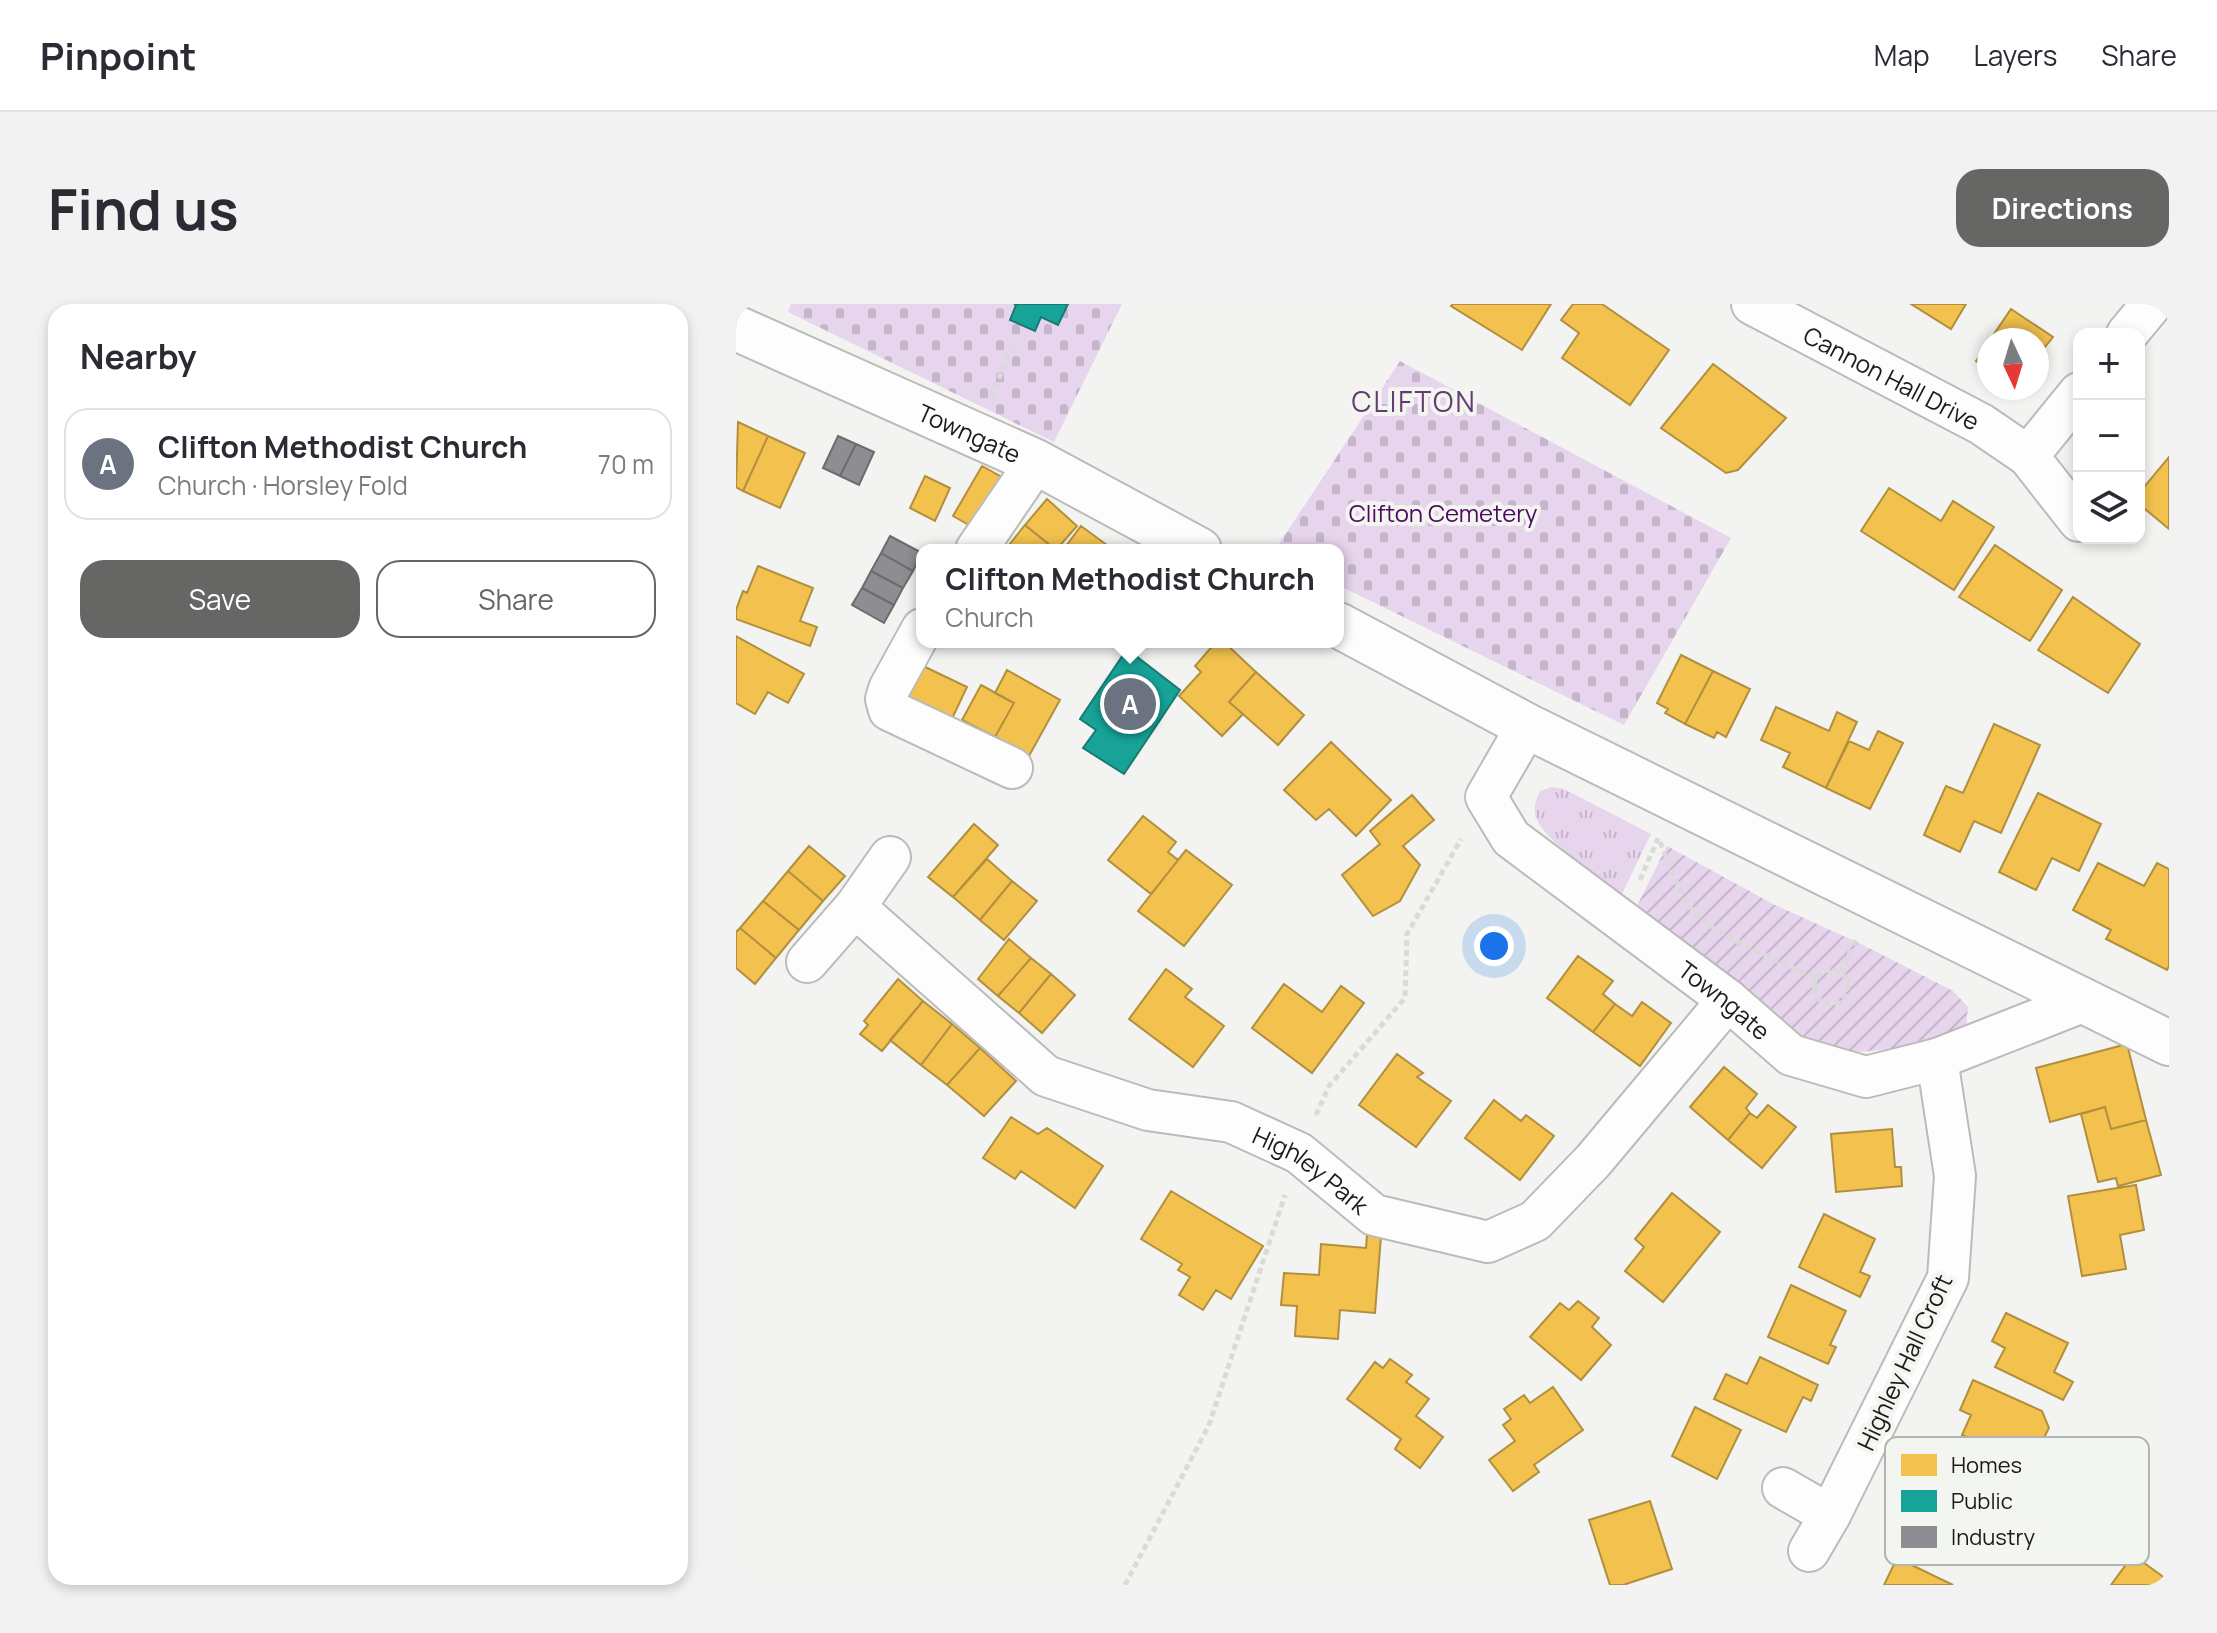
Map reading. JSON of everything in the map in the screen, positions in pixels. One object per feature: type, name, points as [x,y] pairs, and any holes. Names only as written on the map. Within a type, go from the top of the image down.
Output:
[{"type":"street","name":"Cannon Hall Drive","points":[[1752,304],[1981,424],[2028,456],[2073,513]]},
{"type":"street","points":[[2132,328],[2150,304],[2169,320]]},
{"type":"street","name":"Towngate","points":[[736,328],[1036,462],[1188,544]]},
{"type":"street","points":[[2028,456],[2073,400]]},
{"type":"street","points":[[980,544],[1036,462]]},
{"type":"street","points":[[1344,628],[1527,726],[1667,819],[2085,1001],[2169,1043]]},
{"type":"street","points":[[916,640],[889,689],[886,699],[889,710],[1012,768]]},
{"type":"street","name":"Towngate","points":[[1527,726],[1486,797],[1511,838],[1728,1000],[1791,1055],[1866,1077],[1937,1059],[2085,1001]]},
{"type":"street","points":[[807,962],[855,907],[890,857]]},
{"type":"street","name":"Highley Park","points":[[855,907],[1046,1076],[1148,1110],[1231,1122],[1299,1153],[1374,1215],[1488,1242],[1535,1221],[1593,1161],[1728,1000]]},
{"type":"street","name":"Highley Hall Croft","points":[[1809,1551],[1948,1278],[1955,1176],[1937,1059]]},
{"type":"street","points":[[1783,1488],[1830,1515]]},
{"type":"path","points":[[1621,921],[1667,819]]},
{"type":"path","points":[[1667,819],[1686,902],[1695,913],[1722,933],[1817,979]]},
{"type":"path","points":[[1824,972],[1841,973],[1847,979],[1849,989],[1846,998],[1838,1004],[1828,1005],[1819,1000],[1815,993],[1817,979],[1824,972]]},
{"type":"green space","points":[[791,304],[1122,304],[1054,442],[788,312]]},
{"type":"green space","name":"Clifton Cemetery","points":[[1400,361],[1731,538],[1624,725],[1344,588],[1344,544],[1279,544]]},
{"type":"green space","points":[[1552,787],[1564,789],[1651,834],[1621,896],[1564,851],[1538,822],[1535,810],[1538,795],[1540,791]]},
{"type":"green space","points":[[1667,846],[1775,905],[1953,991],[1968,1007],[1966,1027],[1893,1049],[1854,1052],[1817,1050],[1635,910]]},
{"type":"building: Homes","points":[[1551,304],[1522,350],[1451,306]]},
{"type":"building: Homes","points":[[1573,304],[1602,304],[1669,350],[1630,405],[1562,358],[1579,333],[1561,320]]},
{"type":"building: Homes","points":[[1911,304],[1966,304],[1951,329]]},
{"type":"building: Homes","points":[[2011,309],[2040,328],[1998,328]]},
{"type":"building: Homes","points":[[1713,364],[1786,418],[1738,470],[1726,473],[1661,428]]},
{"type":"building: Homes","points":[[738,422],[768,436],[743,491],[736,487]]},
{"type":"building: Homes","points":[[768,436],[805,453],[780,508],[743,491]]},
{"type":"building: Homes","points":[[2169,457],[2169,529],[2145,509],[2145,486]]},
{"type":"building: Homes","points":[[982,466],[1009,481],[981,532],[953,516]]},
{"type":"building: Homes","points":[[925,476],[950,488],[935,521],[910,508]]},
{"type":"building: Homes","points":[[1889,488],[1941,521],[1953,501],[1994,527],[1954,590],[1861,531]]},
{"type":"building: Homes","points":[[1047,499],[1077,526],[1061,544],[1049,544],[1025,525]]},
{"type":"building: Homes","points":[[1025,525],[1049,544],[1010,544]]},
{"type":"building: Homes","points":[[1081,526],[1106,544],[1068,544]]},
{"type":"building: Homes","points":[[1995,545],[2062,590],[2030,641],[1959,597]]},
{"type":"building: Homes","points":[[758,566],[813,588],[800,621],[817,627],[810,646],[736,619],[743,591],[747,593]]},
{"type":"building: Homes","points":[[2073,597],[2140,644],[2108,693],[2038,650]]},
{"type":"building: Homes","points":[[736,636],[804,674],[788,703],[768,692],[755,714],[736,703]]},
{"type":"building: Homes","points":[[1211,648],[1230,648],[1256,672],[1229,702],[1243,714],[1222,736],[1179,696],[1201,672],[1195,666]]},
{"type":"building: Homes","points":[[1681,655],[1713,671],[1685,724],[1665,713],[1668,709],[1657,703]]},
{"type":"building: Homes","points":[[919,664],[967,687],[950,723],[901,700]]},
{"type":"building: Homes","points":[[1007,670],[1060,700],[1029,756],[995,737],[1014,703],[995,693]]},
{"type":"building: Homes","points":[[1713,671],[1750,689],[1726,737],[1717,732],[1714,738],[1685,724]]},
{"type":"building: Homes","points":[[1256,672],[1304,715],[1278,745],[1229,702]]},
{"type":"building: Homes","points":[[981,685],[1014,703],[995,737],[962,720]]},
{"type":"building: Homes","points":[[1776,707],[1829,731],[1837,712],[1857,722],[1826,788],[1783,767],[1790,753],[1761,740]]},
{"type":"building: Homes","points":[[1994,724],[2040,745],[2001,833],[1974,821],[1960,852],[1924,835],[1946,786],[1963,793]]},
{"type":"building: Homes","points":[[1878,731],[1903,743],[1870,809],[1826,788],[1849,741],[1869,750]]},
{"type":"building: Homes","points":[[1331,742],[1391,800],[1356,836],[1329,809],[1316,820],[1284,790]]},
{"type":"building: Homes","points":[[2038,793],[2101,824],[2079,871],[2052,858],[2036,890],[1999,872]]},
{"type":"building: Homes","points":[[1412,795],[1434,820],[1403,846],[1420,865],[1400,901],[1373,916],[1342,875],[1380,844],[1370,831]]},
{"type":"building: Homes","points":[[1143,816],[1176,842],[1168,852],[1178,860],[1151,894],[1108,860]]},
{"type":"building: Homes","points":[[974,824],[998,845],[953,897],[928,877]]},
{"type":"building: Homes","points":[[809,846],[845,876],[823,901],[788,871]]},
{"type":"building: Homes","points":[[1186,850],[1232,885],[1184,946],[1138,911]]},
{"type":"building: Homes","points":[[987,859],[1012,881],[980,920],[953,897]]},
{"type":"building: Homes","points":[[2098,863],[2144,886],[2157,863],[2169,869],[2167,970],[2106,939],[2111,930],[2073,910]]},
{"type":"building: Homes","points":[[788,871],[823,901],[799,930],[763,901]]},
{"type":"building: Homes","points":[[1012,881],[1037,901],[1004,940],[980,920]]},
{"type":"building: Homes","points":[[763,901],[799,930],[776,958],[740,928]]},
{"type":"building: Homes","points":[[740,928],[776,958],[755,984],[736,968],[736,932]]},
{"type":"building: Homes","points":[[1009,939],[1031,958],[998,996],[978,979]]},
{"type":"building: Homes","points":[[1578,956],[1613,981],[1603,994],[1615,1004],[1593,1032],[1547,998]]},
{"type":"building: Homes","points":[[1031,958],[1051,974],[1019,1013],[998,996]]},
{"type":"building: Homes","points":[[1166,969],[1192,989],[1185,997],[1224,1026],[1193,1067],[1129,1019]]},
{"type":"building: Homes","points":[[1051,974],[1075,995],[1042,1033],[1019,1013]]},
{"type":"building: Homes","points":[[898,979],[923,1001],[882,1051],[860,1034],[868,1025],[864,1021]]},
{"type":"building: Homes","points":[[1284,984],[1322,1012],[1341,986],[1364,1003],[1312,1073],[1252,1028]]},
{"type":"building: Homes","points":[[923,1001],[952,1024],[921,1065],[890,1040]]},
{"type":"building: Homes","points":[[1642,1002],[1671,1023],[1640,1066],[1593,1032],[1615,1004],[1632,1016]]},
{"type":"building: Homes","points":[[952,1024],[980,1048],[947,1085],[921,1065]]},
{"type":"building: Homes","points":[[2127,1044],[2146,1120],[2111,1129],[2105,1107],[2050,1122],[2036,1068]]},
{"type":"building: Homes","points":[[980,1048],[1016,1081],[984,1116],[947,1085]]},
{"type":"building: Homes","points":[[1397,1054],[1423,1073],[1417,1077],[1451,1101],[1416,1147],[1359,1105]]},
{"type":"building: Homes","points":[[1724,1067],[1757,1094],[1746,1108],[1750,1113],[1728,1140],[1690,1107]]},
{"type":"building: Homes","points":[[1494,1100],[1521,1121],[1526,1115],[1554,1136],[1520,1180],[1465,1138]]},
{"type":"building: Homes","points":[[1768,1105],[1796,1127],[1762,1168],[1728,1140],[1750,1113],[1757,1118]]},
{"type":"building: Homes","points":[[2105,1107],[2111,1129],[2146,1120],[2161,1175],[2118,1186],[2116,1178],[2098,1182],[2081,1114]]},
{"type":"building: Homes","points":[[1011,1117],[1038,1134],[1047,1128],[1103,1166],[1075,1208],[1021,1171],[1015,1179],[983,1158]]},
{"type":"building: Homes","points":[[1892,1129],[1895,1167],[1901,1167],[1902,1186],[1836,1192],[1831,1134]]},
{"type":"building: Homes","points":[[2136,1185],[2144,1230],[2120,1235],[2126,1269],[2082,1276],[2068,1196]]},
{"type":"building: Homes","points":[[1171,1191],[1263,1246],[1231,1299],[1216,1290],[1203,1310],[1179,1295],[1190,1277],[1178,1270],[1182,1264],[1141,1239]]},
{"type":"building: Homes","points":[[1672,1193],[1720,1232],[1663,1302],[1625,1271],[1644,1247],[1635,1239]]},
{"type":"building: Homes","points":[[1824,1214],[1875,1239],[1860,1272],[1870,1276],[1860,1297],[1799,1267]]},
{"type":"building: Homes","points":[[1367,1235],[1381,1236],[1375,1313],[1340,1310],[1338,1339],[1295,1336],[1297,1306],[1281,1305],[1284,1273],[1319,1275],[1321,1244],[1366,1248]]},
{"type":"building: Homes","points":[[1791,1285],[1846,1311],[1830,1345],[1836,1347],[1828,1364],[1768,1337]]},
{"type":"building: Homes","points":[[1578,1301],[1599,1318],[1592,1327],[1611,1345],[1581,1380],[1530,1337],[1560,1303],[1569,1310]]},
{"type":"building: Homes","points":[[2006,1313],[2068,1343],[2054,1372],[2073,1382],[2063,1400],[1995,1367],[2005,1348],[1992,1341]]},
{"type":"building: Homes","points":[[1760,1357],[1818,1385],[1811,1401],[1803,1397],[1786,1432],[1714,1399],[1726,1374],[1747,1384]]},
{"type":"building: Homes","points":[[1390,1359],[1412,1375],[1406,1382],[1429,1399],[1416,1416],[1443,1437],[1420,1468],[1395,1449],[1401,1439],[1347,1399],[1375,1362],[1383,1368]]},
{"type":"building: Homes","points":[[1973,1380],[2042,1411],[2049,1428],[2044,1437],[1967,1437],[1962,1435],[1971,1415],[1960,1410]]},
{"type":"building: Homes","points":[[1553,1387],[1583,1430],[1534,1465],[1539,1472],[1513,1491],[1489,1460],[1515,1441],[1503,1425],[1511,1419],[1504,1409],[1524,1395],[1530,1403]]},
{"type":"building: Homes","points":[[1695,1407],[1741,1430],[1717,1479],[1672,1456]]},
{"type":"building: Homes","points":[[1650,1501],[1672,1569],[1623,1585],[1610,1585],[1589,1520]]},
{"type":"building: Homes","points":[[1894,1565],[1912,1565],[1953,1585],[1884,1585]]},
{"type":"building: Homes","points":[[2126,1565],[2147,1565],[2169,1581],[2169,1585],[2111,1585]]},
{"type":"building: Public","points":[[1014,304],[1068,304],[1058,325],[1041,317],[1035,331],[1010,320]]},
{"type":"building: Public","points":[[1127,649],[1180,690],[1124,774],[1083,748],[1096,730],[1080,719]]},
{"type":"building: Industry","points":[[838,436],[856,444],[840,476],[823,468]]},
{"type":"building: Industry","points":[[856,444],[874,452],[859,485],[840,476]]},
{"type":"building: Industry","points":[[890,536],[916,550],[916,565],[913,571],[881,553]]},
{"type":"building: Industry","points":[[881,553],[913,571],[903,588],[871,571]]},
{"type":"building: Industry","points":[[871,571],[903,588],[894,605],[862,588]]},
{"type":"building: Industry","points":[[862,588],[894,605],[884,623],[852,605]]},
{"type":"place","name":"Clifton Methodist Church","points":[[1130,704]]},
{"type":"district","name":"CLIFTON","points":[[1414,401]]}]
